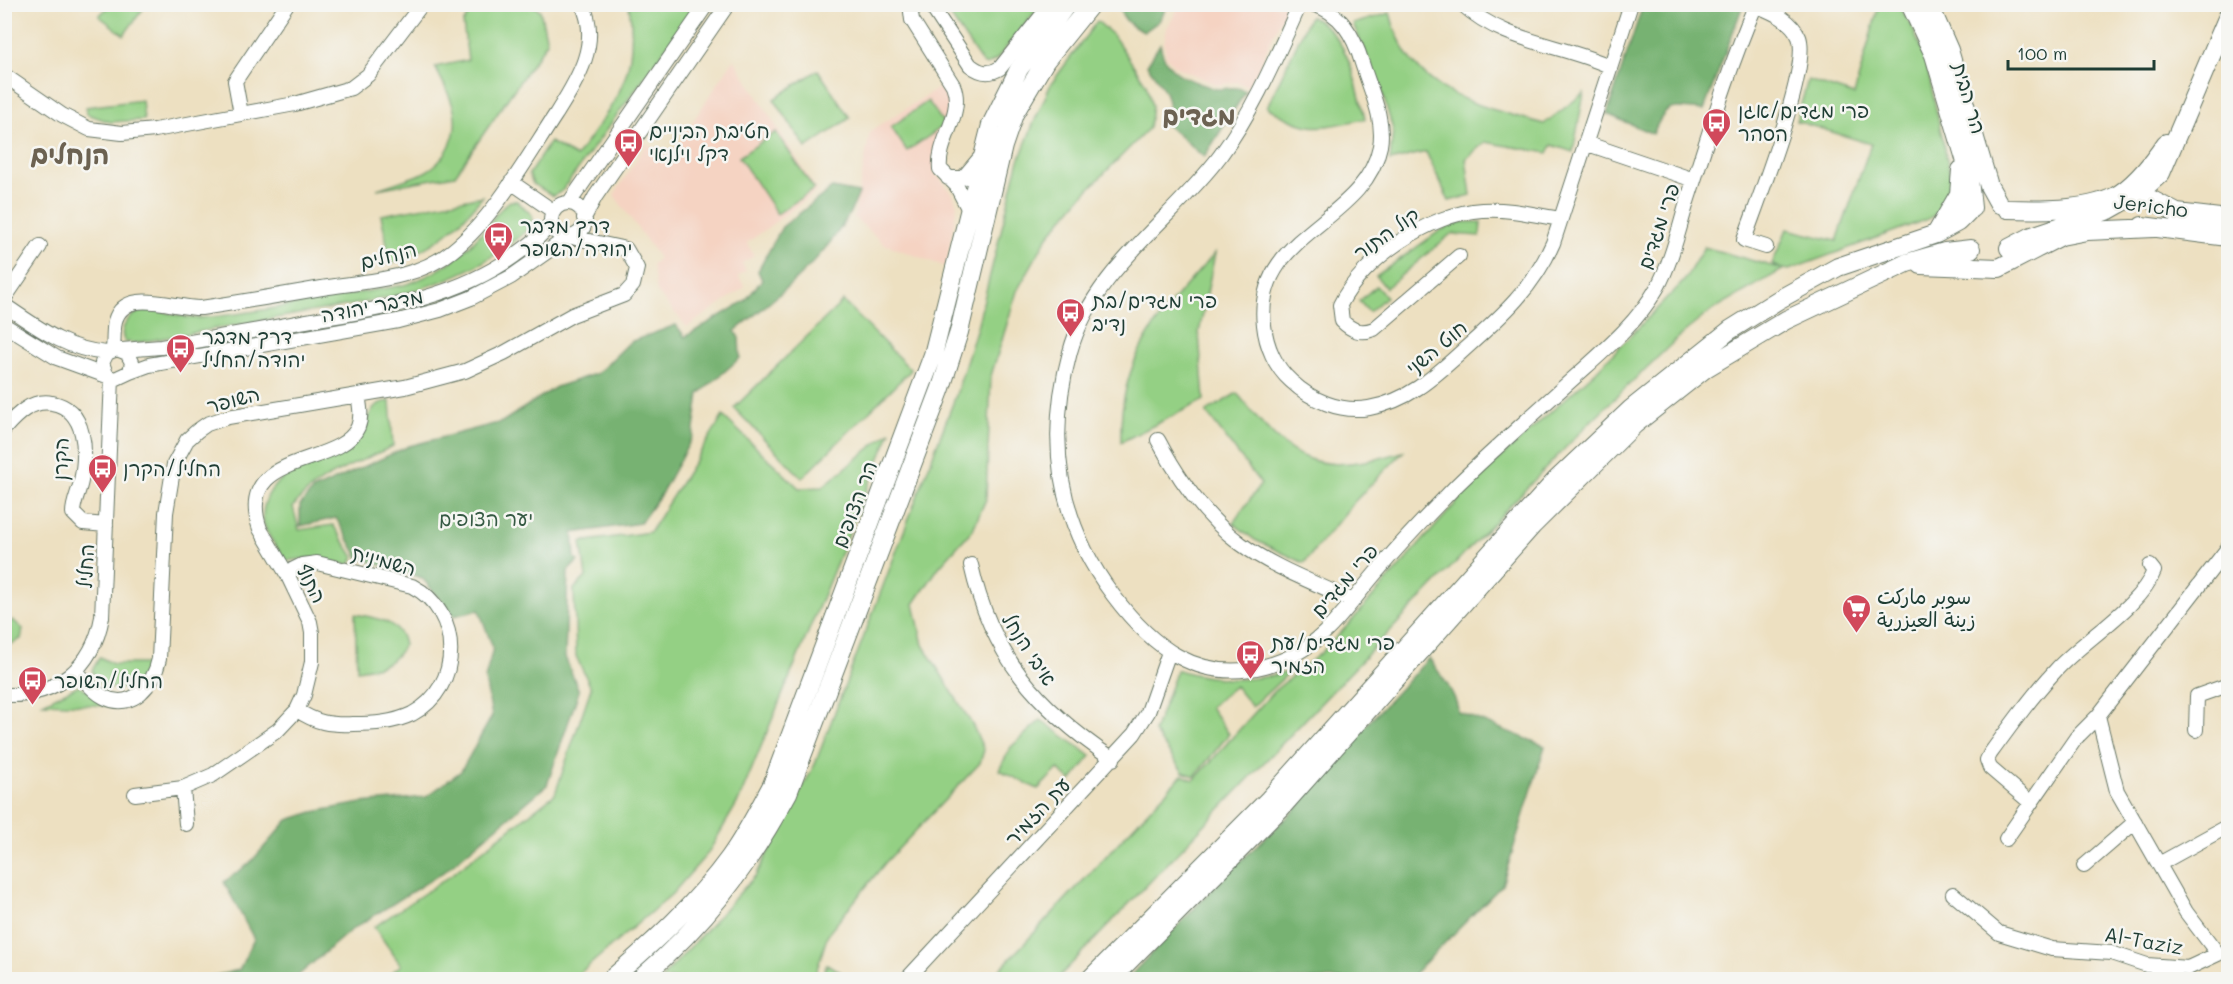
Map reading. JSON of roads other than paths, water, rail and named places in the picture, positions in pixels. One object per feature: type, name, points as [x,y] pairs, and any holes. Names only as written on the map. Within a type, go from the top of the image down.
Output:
[{"type":"main road","name":"הר הצופים","points":[[610,980],[670,927],[703,892],[730,856],[772,785],[924,382],[991,125],[1007,90],[1031,50],[1067,4]]},
{"type":"main road","name":"הר הצופים","points":[[639,980],[683,940],[722,897],[756,850],[789,793],[941,388],[959,332],[1003,147],[1011,123],[1040,69],[1091,4]]},
{"type":"main road","name":"הר הבית","points":[[1910,4],[1934,55],[1960,144],[1970,180],[1970,210]]},
{"type":"main road","name":"הר הבית","points":[[1929,4],[1949,50],[1989,186],[2003,206]]},
{"type":"main road","points":[[1970,210],[1962,227],[1963,235],[1971,249],[1986,256],[2002,253],[2031,236],[2102,213],[2161,173],[2229,16]]},
{"type":"main road","points":[[1936,234],[1959,194],[1960,144]]},
{"type":"main road","points":[[1089,980],[1269,799],[1556,480],[1631,409],[1730,330],[1839,267],[1936,234],[1958,222],[1970,210],[1985,202],[2003,206],[2080,206],[2130,192]]},
{"type":"main road","name":"Jericho","points":[[2130,192],[2177,213],[2229,219]]},
{"type":"main road","points":[[2003,206],[2013,216],[2016,233],[2009,248]]},
{"type":"main road","name":"Jericho","points":[[2069,224],[2113,222],[2229,237]]},
{"type":"main road","points":[[1870,281],[1922,265],[1999,268],[2061,236],[2087,231],[2154,228]]},
{"type":"main road","points":[[1110,980],[1281,809],[1532,526],[1634,425],[1681,386],[1734,349],[1817,304],[1927,257],[1971,249]]},
{"type":"street","points":[[241,114],[235,81],[287,4]]},
{"type":"street","name":"הנחלים","points":[[114,351],[115,322],[119,313],[128,305],[139,300],[184,309],[201,308],[396,277],[424,267],[452,251],[466,238],[511,182],[568,95],[584,63],[589,33],[582,4]]},
{"type":"street","points":[[552,217],[558,206],[569,203],[707,4]]},
{"type":"street","points":[[511,182],[552,217],[556,232],[570,237],[579,233],[595,197],[728,4]]},
{"type":"street","points":[[918,4],[910,12],[912,20],[957,95],[939,164],[940,169],[962,193],[969,210]]},
{"type":"street","points":[[930,4],[970,65],[977,71],[989,73],[1000,68],[1051,4]]},
{"type":"street","name":"פרי מגדים","points":[[1300,4],[1257,98],[1220,157],[1097,295],[1076,335],[1065,374],[1059,423],[1060,472],[1068,514],[1077,536],[1115,598],[1147,634],[1169,652],[1196,665],[1216,669],[1260,668],[1299,653],[1327,630],[1407,537],[1463,480],[1635,319],[1663,275],[1756,5]]},
{"type":"street","name":"חוט השני","points":[[1312,4],[1332,13],[1351,32],[1378,112],[1380,145],[1368,175],[1360,186],[1298,241],[1276,266],[1264,299],[1263,318],[1270,350],[1287,377],[1315,399],[1347,409],[1389,404],[1426,384],[1524,293],[1545,261],[1631,4]]},
{"type":"street","points":[[1462,4],[1503,32],[1579,54],[1609,66]]},
{"type":"street","points":[[1756,5],[1788,22],[1798,34],[1801,45],[1796,83],[1744,240],[1766,248]]},
{"type":"street","points":[[4,75],[77,124],[103,133],[138,132],[318,99],[351,88],[368,75],[418,9]]},
{"type":"street","points":[[1586,140],[1694,180]]},
{"type":"street","points":[[948,178],[963,178],[982,155]]},
{"type":"street","points":[[569,203],[581,210],[585,220]]},
{"type":"street","name":"קול התור","points":[[1459,256],[1374,329],[1366,332],[1357,331],[1342,321],[1340,305],[1362,273],[1430,224],[1465,212],[1483,210],[1560,219]]},
{"type":"street","name":"מדבר יהודה","points":[[4,305],[64,343],[82,350],[147,349],[395,306],[435,296],[465,284],[502,264],[542,236],[552,217]]},
{"type":"street","name":"השופר","points":[[585,220],[594,235],[624,240],[635,247],[643,259],[645,274],[640,288],[629,296],[612,300]]},
{"type":"street","name":"השופר","points":[[76,671],[95,692],[113,700],[139,695],[156,674],[159,658],[169,485],[174,464],[187,441],[217,420],[434,381],[465,371],[504,354],[572,315],[624,295],[633,285],[637,268],[632,256],[621,247],[570,237]]},
{"type":"street","name":"מדבר יהודה","points":[[130,372],[149,365],[398,321],[440,310],[498,285],[570,237]]},
{"type":"street","points":[[4,299],[40,246]]},
{"type":"street","points":[[4,325],[57,358],[109,376],[120,379],[130,372],[130,357],[114,351],[102,363],[109,376]]},
{"type":"street","name":"החליל","points":[[4,694],[26,695],[46,690],[76,671],[92,650],[100,629],[106,525],[109,376]]},
{"type":"street","name":"התוף","points":[[135,794],[183,788],[213,775],[278,730],[297,710],[310,677],[312,633],[304,607],[256,520],[260,489],[278,470],[336,446],[351,437],[360,421],[358,395]]},
{"type":"street","name":"הקרן","points":[[4,429],[22,411],[37,403],[53,403],[74,414],[83,438],[81,480],[73,513],[83,523],[106,525]]},
{"type":"street","points":[[1158,440],[1189,489],[1212,517],[1242,544],[1260,556],[1353,600]]},
{"type":"street","points":[[2006,838],[2076,738],[2098,716],[2229,548]]},
{"type":"street","name":"השמינית","points":[[286,573],[302,565],[317,563],[412,586],[424,592],[440,610],[449,629],[452,646],[451,659],[440,684],[424,705],[405,717],[382,723],[330,725],[313,721],[297,710]]},
{"type":"street","name":"איבי הנחל","points":[[970,565],[982,607],[993,634],[1020,677],[1049,710],[1113,759]]},
{"type":"street","points":[[2031,802],[1990,768],[1987,760],[1990,754],[2057,668],[2132,601],[2151,579],[2154,571],[2150,566]]},
{"type":"street","name":"עת הזמיר","points":[[906,980],[1134,734],[1148,712],[1169,652]]},
{"type":"street","points":[[2196,730],[2197,696],[2229,685]]},
{"type":"street","name":"Al-Taziz","points":[[1953,894],[2007,938],[2052,949],[2111,952],[2148,965],[2188,968],[2218,954],[2186,912],[2117,791],[2098,716]]},
{"type":"street","points":[[183,788],[186,824]]},
{"type":"street","points":[[2084,866],[2135,822]]},
{"type":"street","points":[[2159,864],[2229,826]]},
{"type":"place","name":"פרי מגדים/אגן הסהר","points":[[1717,148]]},
{"type":"place","name":"חטיבת הביניים דקל וילנאי","points":[[628,168]]},
{"type":"place","name":"דרך מדבר יהודה/השופר","points":[[499,262]]},
{"type":"place","name":"פרי מגדים/בת נדיב","points":[[1071,338]]},
{"type":"place","name":"דרך מדבר יהודה/החליל","points":[[181,374]]},
{"type":"place","name":"החליל/הקרן","points":[[102,494]]},
{"type":"place","name":"سوبر ماركت زينة العيزرية","points":[[1856,634]]},
{"type":"place","name":"פרי מגדים/עת הזמיר","points":[[1250,680]]},
{"type":"place","name":"החליל/השופר","points":[[33,706]]},
{"type":"district","name":"מגדים","points":[[1199,115]]},
{"type":"district","name":"הנחלים","points":[[70,154]]},
{"type":"park label","name":"יער הצופים","points":[[486,518]]}]
